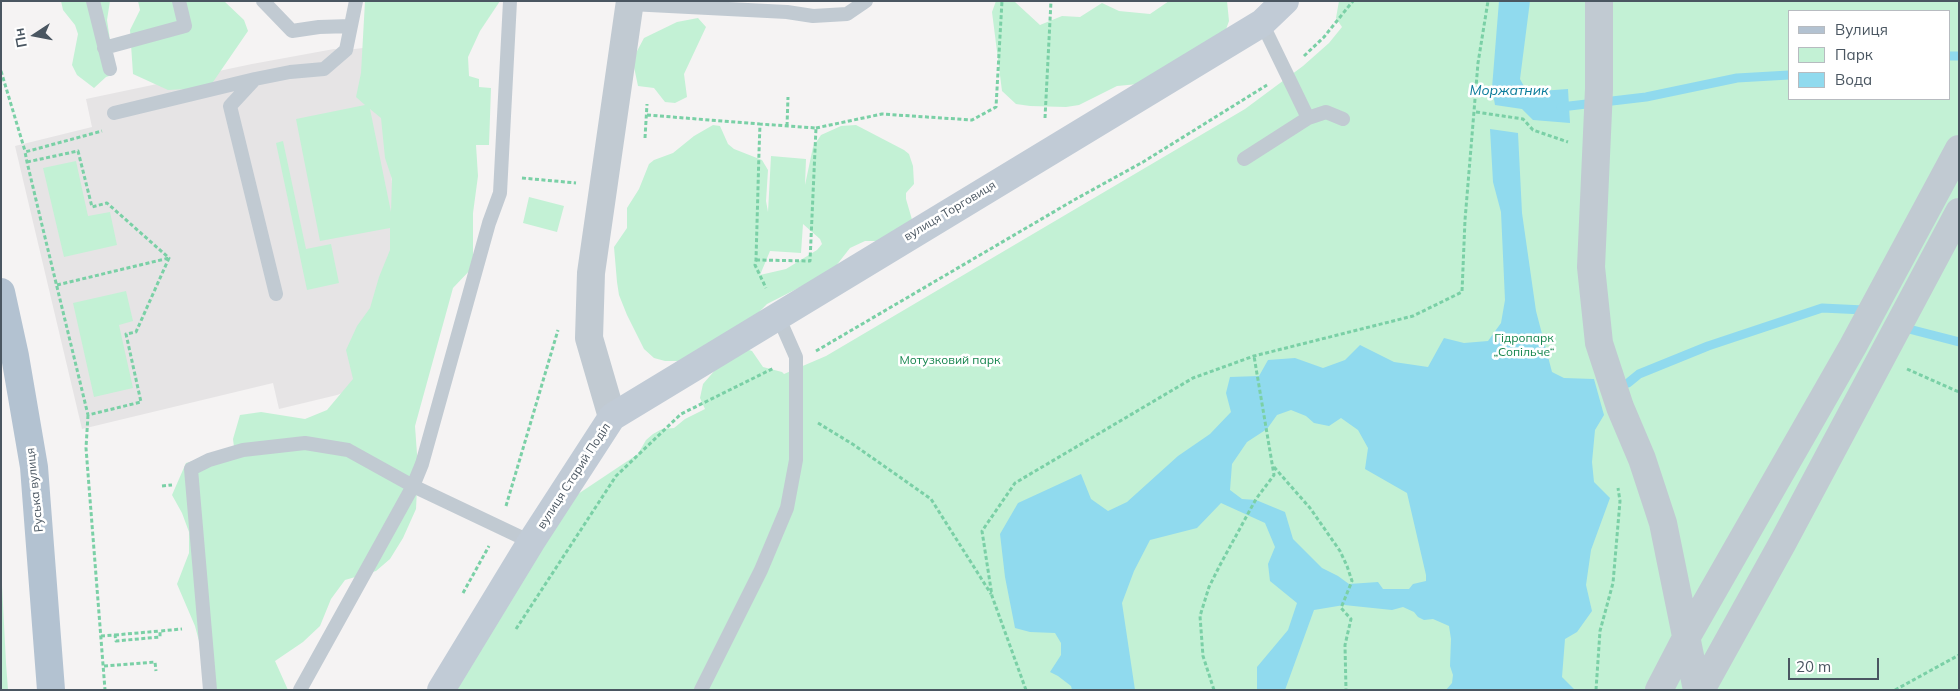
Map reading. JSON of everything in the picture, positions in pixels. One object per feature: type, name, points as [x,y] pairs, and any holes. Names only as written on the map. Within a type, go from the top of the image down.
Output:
[{"type":"main road","name":"вулиця Торговиця","points":[[612,417],[1262,23],[1285,1]]},
{"type":"main road","name":"Руська вулиця","points":[[1,292],[15,356],[34,467],[51,690]]},
{"type":"main road","name":"вулиця Старий Поділ","points":[[441,690],[531,542],[612,417]]},
{"type":"street","points":[[1599,1],[1597,152],[1591,267],[1599,343],[1620,407],[1642,459],[1663,523],[1697,690]]},
{"type":"street","name":"вулиця Старий Поділ","points":[[612,417],[589,338],[591,273],[630,3]]},
{"type":"street","points":[[1659,690],[1686,638],[1853,346],[1959,149]]},
{"type":"street","points":[[1701,690],[1782,544],[1959,212]]},
{"type":"street","points":[[1853,346],[1882,358]]},
{"type":"lane","points":[[92,1],[110,69]]},
{"type":"lane","points":[[104,48],[185,26],[179,1]]},
{"type":"lane","points":[[263,1],[292,31],[319,26],[351,26]]},
{"type":"lane","points":[[114,113],[255,79],[290,72],[324,69],[346,50],[356,1]]},
{"type":"lane","points":[[300,690],[413,486],[422,464],[489,223],[500,193],[510,1]]},
{"type":"lane","points":[[630,3],[787,12],[813,16],[847,14],[866,1]]},
{"type":"lane","points":[[1262,23],[1308,118]]},
{"type":"lane","points":[[255,79],[230,106],[276,294]]},
{"type":"lane","points":[[1244,159],[1308,118],[1326,112],[1343,119]]},
{"type":"lane","points":[[701,690],[761,570],[787,508],[796,460],[796,357],[778,316]]},
{"type":"lane","points":[[210,690],[191,469],[209,460],[243,450],[305,444],[348,450],[413,486],[531,542]]},
{"type":"path","points":[[646,115],[816,128],[882,114],[972,120],[996,107],[1002,1]]},
{"type":"path","points":[[1045,118],[1052,1]]},
{"type":"path","points":[[513,632],[616,476],[681,414],[796,357],[811,354],[1074,200],[1144,162],[1220,116],[1286,72],[1324,37],[1353,1]]},
{"type":"path","points":[[1026,690],[992,596],[982,531],[1015,483],[1192,378],[1254,356],[1413,316],[1462,292],[1465,220],[1476,112],[1478,62],[1488,1]]},
{"type":"path","points":[[1,70],[25,152],[88,415],[86,448],[105,690]]},
{"type":"path","points":[[787,126],[788,97]]},
{"type":"path","points":[[1476,112],[1523,119],[1533,130],[1597,152]]},
{"type":"path","points":[[760,124],[756,265],[767,291]]},
{"type":"path","points":[[756,260],[810,261],[816,128]]},
{"type":"path","points":[[25,152],[108,129]]},
{"type":"path","points":[[27,162],[78,151],[92,207],[107,203],[170,258]]},
{"type":"path","points":[[502,176],[580,183]]},
{"type":"path","points":[[57,285],[170,258]]},
{"type":"path","points":[[88,415],[141,402],[126,334],[136,332],[170,258]]},
{"type":"path","points":[[461,596],[499,528],[559,327]]},
{"type":"path","points":[[1214,690],[1203,656],[1200,616],[1209,587],[1256,500],[1274,475],[1254,356]]},
{"type":"path","points":[[1882,358],[1959,392]]},
{"type":"path","points":[[796,410],[854,445],[931,499],[992,596]]},
{"type":"path","points":[[1273,466],[1310,508],[1340,551],[1352,581],[1341,608],[1351,619],[1345,645],[1346,690]]},
{"type":"path","points":[[1596,690],[1600,631],[1613,583],[1620,501],[1618,484]]},
{"type":"path","points":[[101,636],[205,627]]},
{"type":"path","points":[[115,635],[116,641],[160,637],[160,631]]},
{"type":"path","points":[[1895,690],[1959,654]]},
{"type":"path","points":[[104,666],[155,662],[156,671]]},
{"type":"shaded area","points":[[380,46],[387,96],[397,271],[351,390],[279,409],[273,383],[82,429],[15,146],[92,127],[86,99],[252,64],[334,49],[346,50]]},
{"type":"green space","points":[[61,1],[110,1],[107,20],[115,74],[106,77],[94,88],[77,75],[72,65],[78,34],[75,25],[63,10]]},
{"type":"green space","points":[[138,1],[224,1],[244,20],[248,31],[213,82],[206,88],[168,90],[133,74],[130,30],[140,10]]},
{"type":"green space","points":[[365,1],[500,1],[480,31],[468,57],[469,76],[479,79],[479,87],[491,88],[489,145],[476,145],[478,176],[473,213],[473,267],[453,288],[415,426],[418,468],[416,509],[403,538],[390,559],[376,571],[345,580],[331,599],[320,626],[303,642],[275,661],[288,690],[212,690],[195,626],[177,584],[189,553],[189,532],[182,513],[172,495],[186,463],[217,454],[235,455],[233,439],[240,415],[261,412],[305,419],[327,410],[353,379],[346,350],[357,326],[370,308],[379,277],[390,250],[390,228],[320,241],[296,119],[365,105],[356,97],[361,73]],"holes":[[[370,109],[381,118],[385,158],[392,179],[391,212]]]},
{"type":"green space","points":[[996,1],[1015,2],[1040,25],[1062,16],[1080,17],[1102,3],[1119,11],[1150,14],[1169,1],[1227,1],[1229,21],[1224,35],[1160,82],[1117,86],[1079,105],[1066,107],[1030,106],[1016,104],[1002,91],[992,12]]},
{"type":"green space","name":"Гідропарк „Сопільче“","points":[[1339,1],[1959,1],[1959,690],[435,690],[569,500],[638,454],[646,440],[653,434],[662,429],[674,428],[685,419],[705,409],[700,398],[703,384],[716,369],[746,349],[752,351],[763,367],[784,374],[826,356],[1245,109],[1303,66],[1329,43],[1342,27],[1336,18]]},
{"type":"green space","points":[[698,18],[706,27],[684,74],[687,97],[675,103],[665,102],[654,88],[638,86],[634,67],[636,53],[644,38],[677,22]]},
{"type":"green space","points":[[713,125],[720,126],[728,144],[734,149],[762,160],[768,170],[766,201],[768,212],[771,156],[806,159],[805,185],[813,147],[821,135],[841,126],[856,125],[909,154],[913,166],[914,184],[906,193],[906,199],[913,223],[878,241],[865,241],[850,248],[832,271],[767,304],[758,313],[684,361],[665,361],[654,358],[644,349],[619,295],[614,247],[627,228],[627,208],[639,189],[649,164],[654,160],[673,153],[694,136]],"holes":[[[803,224],[820,239],[822,244],[817,250],[786,269],[760,275],[770,251],[801,253]]]},
{"type":"green space","points":[[283,141],[306,249],[331,244],[339,283],[307,290],[276,143]]},
{"type":"green space","points":[[76,161],[88,216],[110,212],[117,245],[64,257],[43,168]]},
{"type":"green space","points":[[529,197],[564,206],[557,232],[523,223]]},
{"type":"green space","points":[[126,291],[133,321],[119,325],[133,388],[94,397],[73,303]]},
{"type":"green space","points":[[1,566],[6,663],[8,690],[1,690]]},
{"type":"water","name":"Моржатник","points":[[1499,1],[1530,1],[1520,79],[1527,92],[1568,89],[1570,123],[1533,120],[1522,109],[1495,105],[1492,88]]},
{"type":"water","points":[[1490,129],[1518,133],[1522,213],[1536,311],[1552,372],[1564,378],[1594,379],[1604,415],[1595,430],[1592,462],[1594,482],[1610,498],[1591,550],[1586,585],[1592,611],[1577,632],[1565,639],[1562,677],[1575,690],[1446,690],[1452,683],[1453,675],[1450,666],[1451,639],[1449,626],[1433,619],[1424,620],[1414,612],[1403,607],[1392,610],[1344,605],[1314,610],[1285,690],[1257,690],[1257,667],[1288,630],[1297,603],[1270,581],[1268,564],[1275,547],[1265,523],[1221,503],[1197,528],[1150,540],[1134,571],[1122,603],[1135,690],[1072,690],[1071,686],[1050,672],[1061,655],[1061,643],[1055,633],[1030,632],[1015,628],[1005,577],[1000,534],[1018,503],[1081,474],[1091,499],[1108,511],[1127,502],[1178,456],[1210,434],[1231,412],[1226,393],[1230,377],[1259,376],[1268,360],[1295,358],[1323,368],[1345,360],[1360,345],[1394,362],[1428,367],[1444,338],[1464,343],[1488,341],[1501,323],[1505,300],[1501,212],[1493,182]],"holes":[[[1291,410],[1306,416],[1314,423],[1329,426],[1341,418],[1358,430],[1368,448],[1365,469],[1407,493],[1426,581],[1413,584],[1409,589],[1383,589],[1378,582],[1349,584],[1322,568],[1293,539],[1285,512],[1256,500],[1242,499],[1230,490],[1232,464],[1247,442],[1267,429],[1277,415]]]},
{"type":"waterway","points":[[1950,56],[1959,56]]},
{"type":"waterway","points":[[1561,107],[1646,97],[1737,78],[1788,75]]},
{"type":"waterway","points":[[1628,383],[1639,374],[1708,346],[1822,308],[1864,310]]},
{"type":"waterway","points":[[1905,328],[1959,342]]},
{"type":"park label","name":"Мотузковий парк","points":[[950,360]]}]
